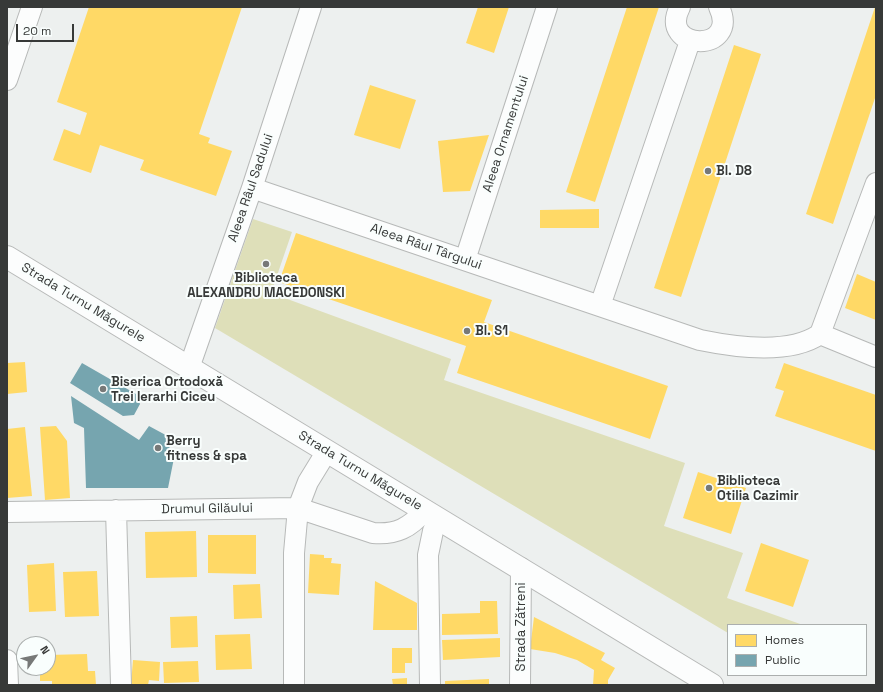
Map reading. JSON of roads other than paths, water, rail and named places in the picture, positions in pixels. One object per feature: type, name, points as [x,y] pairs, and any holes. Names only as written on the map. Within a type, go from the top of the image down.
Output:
[{"type":"main road","name":"Strada Turnu Măgurele","points":[[7,257],[712,685]]},
{"type":"street","points":[[7,80],[32,7]]},
{"type":"street","name":"Aleea Râul Sadului","points":[[189,368],[252,188],[311,7]]},
{"type":"street","name":"Aleea Ornamentului","points":[[465,260],[547,7]]},
{"type":"street","points":[[680,7],[677,14],[677,26],[683,36],[698,43],[706,42],[714,38],[722,24],[722,16],[719,7]]},
{"type":"street","points":[[600,306],[690,40]]},
{"type":"street","name":"Aleea Râul Târgului","points":[[252,188],[700,340],[722,345],[745,347],[790,346],[812,339],[820,334]]},
{"type":"street","points":[[874,196],[820,334],[876,357]]},
{"type":"street","points":[[294,685],[294,553],[298,508],[308,482],[327,451]]},
{"type":"street","name":"Drumul Gilăului","points":[[7,512],[298,508],[373,533],[383,534],[392,533],[406,528],[432,515]]},
{"type":"street","points":[[116,510],[121,685]]},
{"type":"street","points":[[430,685],[428,555],[432,531],[432,515]]},
{"type":"street","name":"Strada Zătreni","points":[[520,685],[521,568]]},
{"type":"street","points":[[7,660],[8,685]]},
{"type":"place","name":"Bl. D8","points":[[708,171]]},
{"type":"place","name":"Biblioteca ALEXANDRU MACEDONSKI","points":[[266,264]]},
{"type":"place","name":"Bl. S1","points":[[467,331]]},
{"type":"place","name":"Biserica Ortodoxă Trei Ierarhi Ciceu","points":[[103,389]]},
{"type":"place","name":"Berry fitness & spa","points":[[158,448]]},
{"type":"place","name":"Biblioteca Otilia Cazimir","points":[[709,488]]}]
